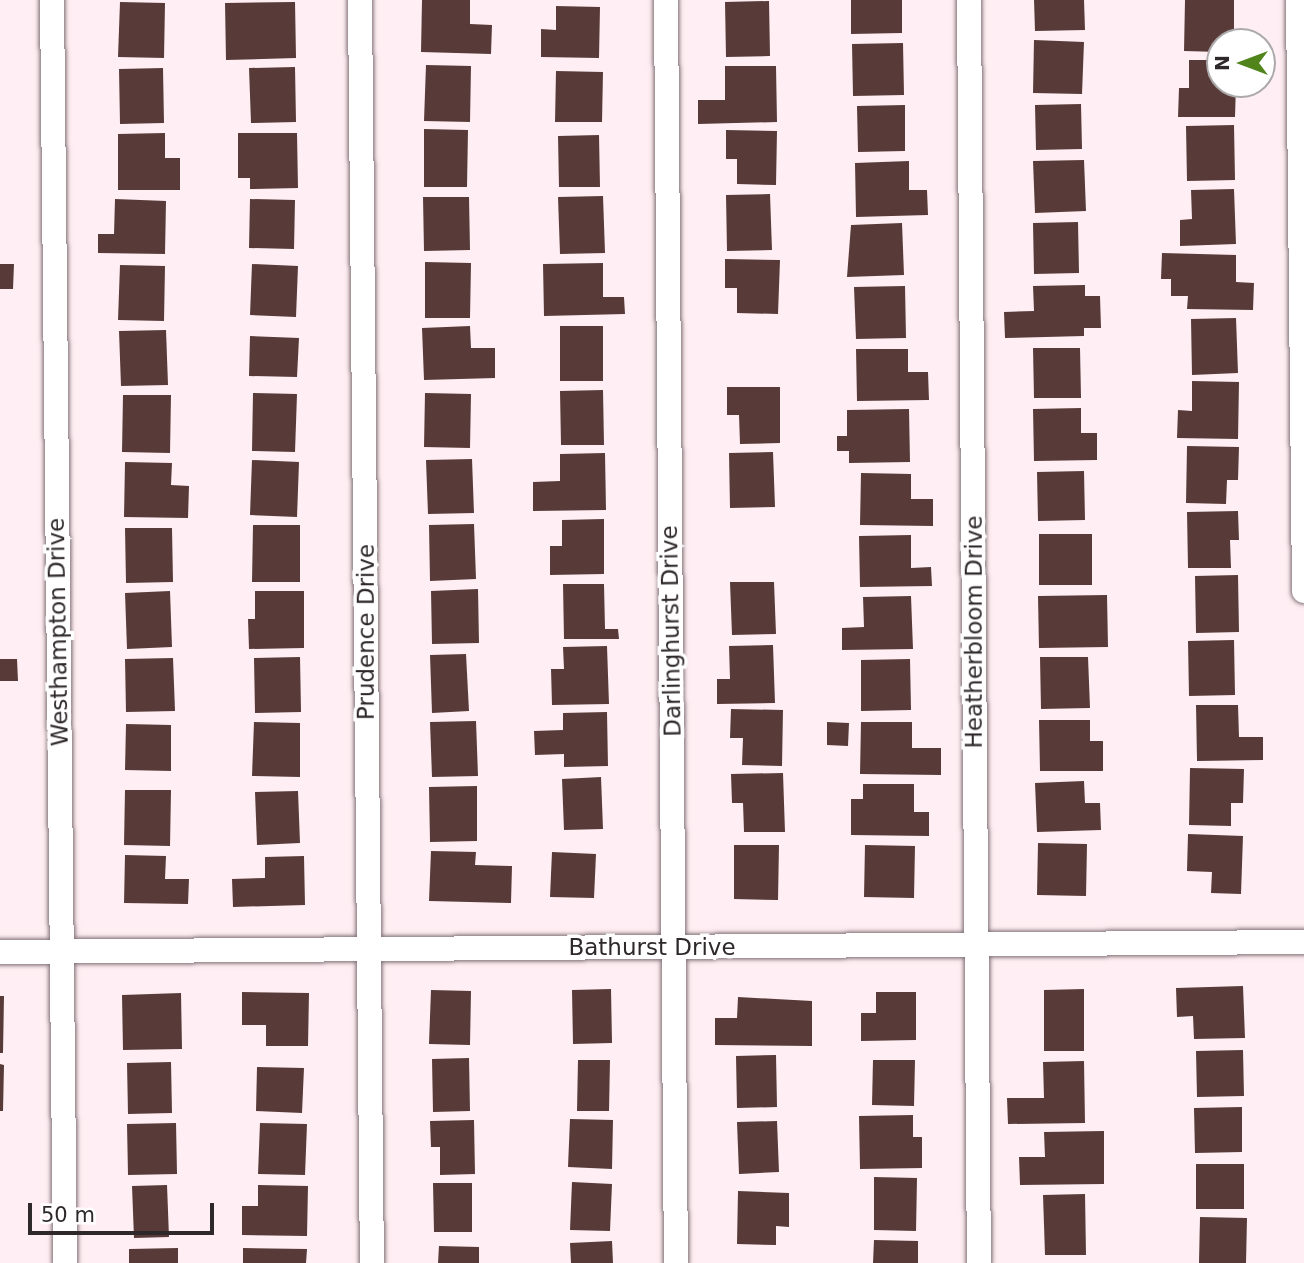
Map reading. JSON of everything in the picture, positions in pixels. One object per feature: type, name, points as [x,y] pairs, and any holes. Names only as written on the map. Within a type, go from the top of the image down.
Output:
[{"type":"street","name":"Westhampton Drive","points":[[52,0],[65,1263]]},
{"type":"street","name":"Prudence Drive","points":[[360,0],[372,1263]]},
{"type":"street","name":"Darlinghurst Drive","points":[[666,0],[676,1263]]},
{"type":"street","name":"Heatherbloom Drive","points":[[969,0],[979,1263]]},
{"type":"street","points":[[1298,0],[1304,592]]},
{"type":"street","name":"Bathurst Drive","points":[[0,952],[1304,942]]},
{"type":"building","points":[[422,0],[470,0],[470,24],[492,25],[491,54],[421,52]]},
{"type":"building","points":[[851,0],[902,0],[902,33],[851,34]]},
{"type":"building","points":[[1034,0],[1084,0],[1085,30],[1035,31]]},
{"type":"building","points":[[1185,0],[1234,0],[1234,28],[1206,28],[1206,52],[1184,51]]},
{"type":"building","points":[[769,1],[770,56],[726,57],[725,2]]},
{"type":"building","points":[[120,2],[165,3],[164,58],[118,57]]},
{"type":"building","points":[[295,2],[296,58],[226,60],[225,3]]},
{"type":"building","points":[[556,6],[600,7],[599,58],[541,57],[541,29],[556,30]]},
{"type":"building","points":[[1034,40],[1084,42],[1082,94],[1033,93]]},
{"type":"building","points":[[903,43],[904,95],[853,96],[852,44]]},
{"type":"building","points":[[1189,60],[1206,60],[1206,98],[1236,98],[1235,117],[1178,117],[1179,88],[1189,88]]},
{"type":"building","points":[[426,65],[471,66],[470,122],[424,121]]},
{"type":"building","points":[[725,66],[776,66],[777,122],[698,124],[698,100],[725,100]]},
{"type":"building","points":[[295,67],[296,122],[251,123],[249,68]]},
{"type":"building","points":[[163,68],[164,123],[120,124],[119,69]]},
{"type":"building","points":[[556,71],[603,72],[602,122],[555,122]]},
{"type":"building","points":[[1081,104],[1082,149],[1036,150],[1035,105]]},
{"type":"building","points":[[905,105],[905,151],[858,152],[857,106]]},
{"type":"building","points":[[1234,125],[1235,180],[1187,181],[1186,126]]},
{"type":"building","points":[[424,129],[468,130],[467,187],[424,187]]},
{"type":"building","points":[[726,130],[777,131],[776,185],[737,184],[737,159],[726,159]]},
{"type":"building","points":[[165,133],[165,158],[180,158],[180,190],[118,190],[118,134]]},
{"type":"building","points":[[238,133],[297,133],[298,188],[250,189],[250,178],[238,178]]},
{"type":"building","points":[[599,135],[600,187],[559,187],[558,136]]},
{"type":"building","points":[[1084,160],[1086,211],[1035,213],[1033,161]]},
{"type":"building","points":[[909,161],[909,190],[927,190],[928,215],[856,217],[855,163]]},
{"type":"building","points":[[1234,189],[1236,244],[1180,246],[1180,220],[1192,219],[1191,190]]},
{"type":"building","points":[[770,194],[772,250],[727,251],[726,195]]},
{"type":"building","points":[[603,196],[605,253],[560,254],[558,197]]},
{"type":"building","points":[[423,197],[469,197],[470,250],[424,251]]},
{"type":"building","points":[[115,199],[166,201],[165,254],[98,253],[98,234],[114,234]]},
{"type":"building","points":[[250,199],[295,200],[294,249],[249,248]]},
{"type":"building","points":[[1078,222],[1079,273],[1034,274],[1033,223]]},
{"type":"building","points":[[902,223],[904,275],[847,277],[851,225]]},
{"type":"building","points":[[1162,253],[1236,255],[1236,282],[1254,283],[1253,310],[1187,309],[1188,296],[1171,296],[1171,279],[1161,279]]},
{"type":"building","points":[[725,259],[780,260],[778,314],[737,313],[737,288],[725,288]]},
{"type":"building","points":[[425,262],[471,263],[470,318],[425,318]]},
{"type":"building","points":[[603,263],[603,297],[624,297],[625,314],[544,316],[543,264]]},
{"type":"building","points":[[0,264],[14,264],[13,289],[0,289]]},
{"type":"building","points":[[252,264],[298,266],[296,317],[250,315]]},
{"type":"building","points":[[120,265],[165,266],[164,321],[118,320]]},
{"type":"building","points":[[1085,285],[1085,296],[1100,296],[1101,328],[1084,328],[1084,336],[1005,338],[1004,312],[1034,311],[1033,286]]},
{"type":"building","points":[[905,286],[906,338],[856,339],[854,287]]},
{"type":"building","points":[[1236,318],[1238,373],[1192,375],[1191,319]]},
{"type":"building","points":[[470,326],[471,348],[495,348],[495,378],[424,380],[422,328]]},
{"type":"building","points":[[560,326],[603,326],[603,381],[560,381]]},
{"type":"building","points":[[166,330],[168,385],[121,386],[119,331]]},
{"type":"building","points":[[250,336],[299,338],[297,377],[249,376]]},
{"type":"building","points":[[1033,348],[1080,348],[1081,398],[1034,398]]},
{"type":"building","points":[[856,349],[908,349],[908,372],[928,372],[929,400],[857,401]]},
{"type":"building","points":[[1192,381],[1239,382],[1238,439],[1177,438],[1178,410],[1192,411]]},
{"type":"building","points":[[727,387],[780,387],[780,443],[740,444],[739,415],[727,415]]},
{"type":"building","points":[[603,390],[604,445],[561,445],[560,391]]},
{"type":"building","points":[[253,393],[297,394],[295,452],[252,451]]},
{"type":"building","points":[[425,393],[471,394],[470,448],[424,447]]},
{"type":"building","points":[[123,395],[171,395],[170,453],[122,452]]},
{"type":"building","points":[[1081,408],[1081,433],[1097,433],[1097,460],[1034,461],[1033,409]]},
{"type":"building","points":[[909,409],[910,462],[849,463],[849,451],[837,451],[837,436],[847,436],[847,410]]},
{"type":"building","points":[[1187,446],[1239,447],[1238,480],[1227,480],[1226,504],[1186,503]]},
{"type":"building","points":[[773,452],[775,507],[730,508],[729,453]]},
{"type":"building","points":[[605,453],[606,510],[533,511],[533,482],[560,481],[560,454]]},
{"type":"building","points":[[472,459],[474,513],[428,514],[426,460]]},
{"type":"building","points":[[252,460],[299,462],[297,517],[250,515]]},
{"type":"building","points":[[125,462],[172,463],[171,485],[189,486],[188,518],[124,517]]},
{"type":"building","points":[[1084,471],[1085,520],[1038,521],[1037,472]]},
{"type":"building","points":[[861,473],[911,474],[911,499],[933,499],[933,526],[860,525]]},
{"type":"building","points":[[1238,511],[1239,540],[1230,540],[1231,568],[1188,568],[1187,512]]},
{"type":"building","points":[[604,519],[604,574],[550,575],[550,546],[562,546],[562,520]]},
{"type":"building","points":[[474,524],[476,579],[430,581],[429,525]]},
{"type":"building","points":[[253,525],[300,525],[300,582],[252,582]]},
{"type":"building","points":[[125,528],[172,528],[173,582],[126,583]]},
{"type":"building","points":[[1039,534],[1092,534],[1092,585],[1039,585]]},
{"type":"building","points":[[911,535],[911,568],[931,567],[932,586],[860,587],[859,536]]},
{"type":"building","points":[[1238,575],[1239,632],[1196,633],[1195,576]]},
{"type":"building","points":[[730,582],[774,582],[776,634],[732,635]]},
{"type":"building","points":[[563,584],[604,584],[605,629],[618,629],[619,639],[564,639]]},
{"type":"building","points":[[478,589],[479,643],[432,644],[431,591]]},
{"type":"building","points":[[170,591],[172,647],[127,649],[125,593]]},
{"type":"building","points":[[255,591],[304,591],[304,648],[249,649],[248,619],[255,619]]},
{"type":"building","points":[[1107,595],[1108,647],[1039,648],[1038,596]]},
{"type":"building","points":[[911,596],[913,649],[842,650],[842,628],[864,627],[863,597]]},
{"type":"building","points":[[1234,640],[1235,695],[1189,696],[1188,641]]},
{"type":"building","points":[[773,645],[775,703],[717,704],[717,679],[730,679],[729,646]]},
{"type":"building","points":[[607,646],[609,704],[552,705],[551,669],[564,669],[563,647]]},
{"type":"building","points":[[466,654],[469,711],[432,713],[430,655]]},
{"type":"building","points":[[300,657],[301,712],[255,713],[254,658]]},
{"type":"building","points":[[1040,657],[1088,657],[1090,708],[1041,709]]},
{"type":"building","points":[[173,658],[175,711],[126,712],[125,659]]},
{"type":"building","points":[[0,659],[17,659],[18,681],[0,681]]},
{"type":"building","points":[[910,659],[911,710],[861,711],[861,660]]},
{"type":"building","points":[[1196,705],[1238,705],[1239,737],[1263,737],[1263,760],[1197,761]]},
{"type":"building","points":[[731,709],[783,710],[782,766],[742,765],[743,738],[730,738]]},
{"type":"building","points":[[607,712],[608,766],[564,767],[564,754],[535,755],[534,731],[563,730],[563,713]]},
{"type":"building","points":[[1039,720],[1090,720],[1090,741],[1103,741],[1103,771],[1040,771]]},
{"type":"building","points":[[476,721],[478,776],[432,777],[430,722]]},
{"type":"building","points":[[254,722],[300,723],[300,777],[252,776]]},
{"type":"building","points":[[827,722],[849,723],[848,746],[827,745]]},
{"type":"building","points":[[861,722],[912,722],[912,748],[941,748],[941,775],[860,774]]},
{"type":"building","points":[[126,724],[171,725],[171,771],[125,770]]},
{"type":"building","points":[[1190,768],[1244,769],[1243,803],[1231,803],[1231,826],[1189,825]]},
{"type":"building","points":[[783,773],[785,832],[744,832],[743,803],[732,803],[731,774]]},
{"type":"building","points":[[601,777],[603,829],[564,830],[562,779]]},
{"type":"building","points":[[1084,781],[1085,803],[1100,803],[1101,830],[1037,832],[1035,783]]},
{"type":"building","points":[[863,784],[914,784],[914,812],[929,812],[929,836],[851,835],[851,799],[863,799]]},
{"type":"building","points":[[477,786],[477,841],[430,842],[429,787]]},
{"type":"building","points":[[125,790],[171,790],[170,846],[124,845]]},
{"type":"building","points":[[298,791],[300,843],[257,845],[255,792]]},
{"type":"building","points":[[1188,834],[1243,836],[1241,894],[1211,893],[1212,872],[1187,871]]},
{"type":"building","points":[[1038,843],[1087,844],[1086,896],[1037,895]]},
{"type":"building","points":[[734,845],[779,845],[778,900],[734,899]]},
{"type":"building","points":[[865,845],[915,846],[914,898],[864,897]]},
{"type":"building","points":[[431,851],[476,852],[475,865],[512,866],[511,903],[429,901]]},
{"type":"building","points":[[552,852],[596,854],[594,898],[550,897]]},
{"type":"building","points":[[125,855],[166,856],[165,879],[189,879],[188,904],[124,903]]},
{"type":"building","points":[[304,856],[305,905],[233,907],[232,879],[265,878],[265,857]]},
{"type":"building","points":[[1243,986],[1245,1038],[1194,1039],[1193,1016],[1177,1017],[1176,988]]},
{"type":"building","points":[[611,989],[612,1043],[573,1044],[572,990]]},
{"type":"building","points":[[1084,989],[1084,1051],[1044,1051],[1044,990]]},
{"type":"building","points":[[431,990],[471,991],[470,1045],[429,1044]]},
{"type":"building","points":[[242,992],[309,993],[308,1046],[266,1046],[266,1025],[242,1025]]},
{"type":"building","points":[[876,992],[916,992],[916,1040],[861,1041],[861,1013],[876,1013]]},
{"type":"building","points":[[181,993],[182,1049],[123,1050],[122,995]]},
{"type":"building","points":[[0,996],[4,996],[3,1053],[0,1053]]},
{"type":"building","points":[[738,997],[812,1001],[812,1046],[715,1045],[715,1018],[737,1018]]},
{"type":"building","points":[[1243,1050],[1244,1096],[1197,1097],[1196,1051]]},
{"type":"building","points":[[776,1055],[777,1107],[737,1108],[736,1056]]},
{"type":"building","points":[[469,1058],[470,1111],[433,1112],[432,1059]]},
{"type":"building","points":[[578,1060],[610,1060],[609,1111],[577,1111]]},
{"type":"building","points":[[873,1060],[915,1060],[914,1106],[872,1105]]},
{"type":"building","points":[[1084,1061],[1085,1123],[1008,1124],[1007,1098],[1044,1098],[1043,1062]]},
{"type":"building","points":[[171,1062],[172,1113],[128,1114],[127,1063]]},
{"type":"building","points":[[0,1064],[4,1065],[3,1111],[0,1111]]},
{"type":"building","points":[[257,1067],[304,1068],[302,1113],[256,1111]]},
{"type":"building","points":[[1242,1107],[1242,1152],[1195,1153],[1194,1108]]},
{"type":"building","points":[[913,1115],[913,1137],[922,1137],[922,1168],[860,1169],[859,1116]]},
{"type":"building","points":[[570,1119],[613,1120],[612,1169],[568,1167]]},
{"type":"building","points":[[474,1120],[475,1174],[440,1175],[440,1147],[431,1147],[430,1121]]},
{"type":"building","points":[[777,1121],[779,1172],[739,1174],[737,1122]]},
{"type":"building","points":[[176,1123],[177,1174],[128,1175],[127,1124]]},
{"type":"building","points":[[260,1123],[307,1124],[305,1175],[258,1174]]},
{"type":"building","points":[[1104,1131],[1104,1184],[1020,1185],[1019,1157],[1045,1157],[1044,1132]]},
{"type":"building","points":[[1196,1164],[1244,1164],[1244,1209],[1196,1209]]},
{"type":"building","points":[[874,1177],[917,1178],[916,1231],[874,1230]]},
{"type":"building","points":[[572,1182],[612,1184],[610,1231],[570,1230]]},
{"type":"building","points":[[433,1183],[472,1183],[472,1232],[434,1232]]},
{"type":"building","points":[[167,1185],[169,1237],[134,1238],[132,1186]]},
{"type":"building","points":[[258,1185],[308,1186],[307,1236],[242,1235],[242,1206],[258,1206]]},
{"type":"building","points":[[738,1191],[789,1193],[789,1227],[776,1226],[776,1245],[737,1244]]},
{"type":"building","points":[[1085,1194],[1086,1255],[1045,1255],[1043,1195]]},
{"type":"building","points":[[1200,1217],[1247,1218],[1246,1263],[1199,1263]]},
{"type":"building","points":[[874,1240],[918,1241],[918,1263],[873,1263]]},
{"type":"building","points":[[612,1241],[613,1263],[571,1263],[570,1243]]},
{"type":"building","points":[[439,1246],[479,1247],[479,1263],[438,1263]]},
{"type":"building","points":[[178,1248],[178,1263],[129,1263],[129,1249]]},
{"type":"building","points":[[243,1248],[307,1249],[306,1263],[243,1263]]}]
